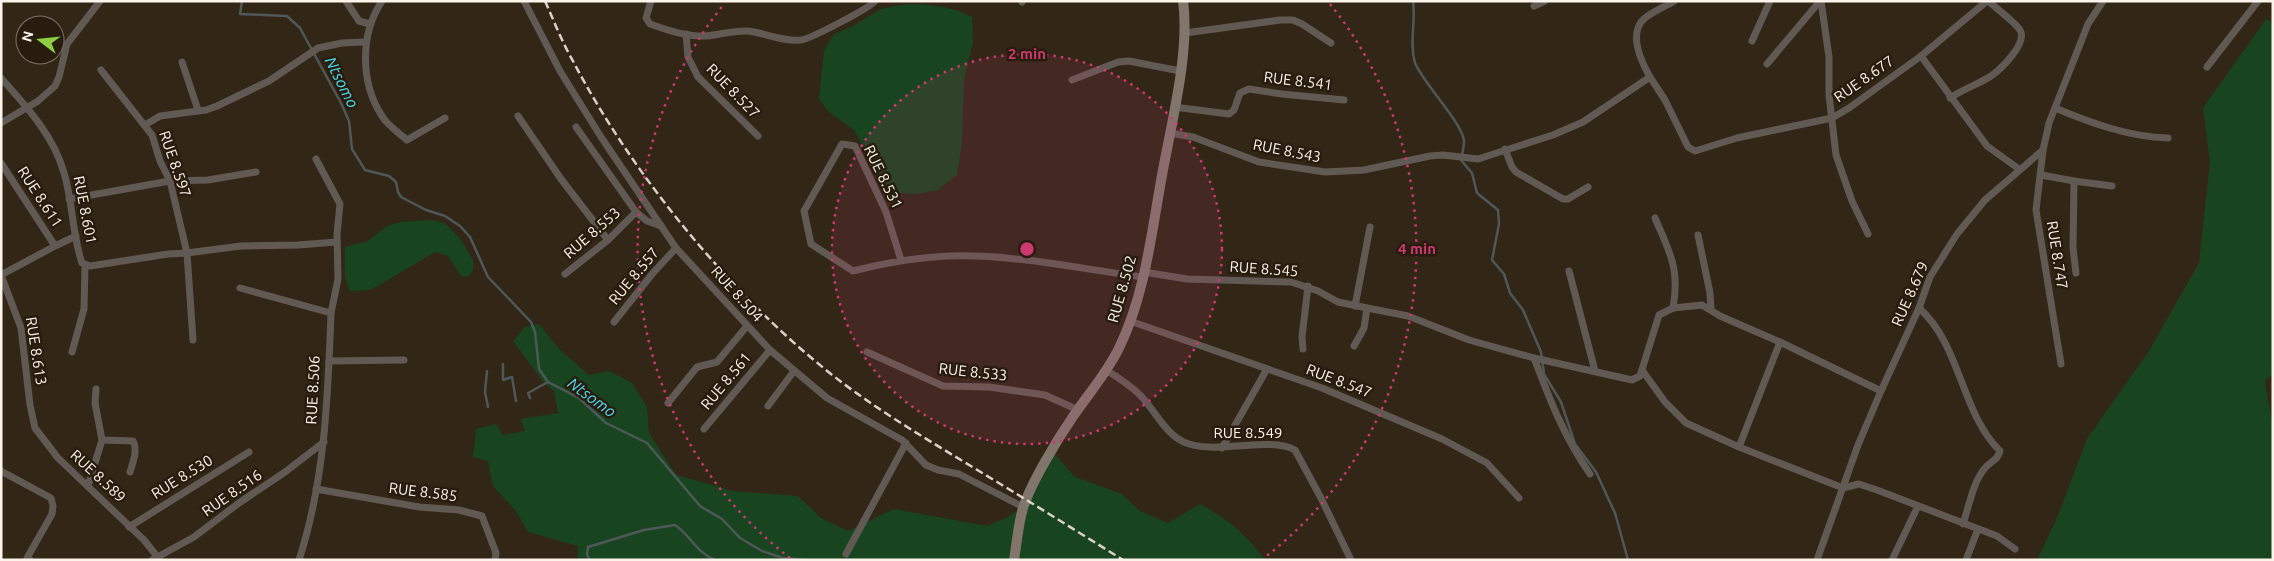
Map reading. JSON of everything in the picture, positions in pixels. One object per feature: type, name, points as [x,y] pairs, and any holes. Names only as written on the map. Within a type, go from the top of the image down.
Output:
[{"type":"main road","name":"RUE 8.502","points":[[1014,560],[1023,508],[1052,451],[1120,346],[1130,322],[1143,275],[1170,133],[1185,33],[1183,1]]},
{"type":"street","points":[[1,123],[27,109],[55,86],[67,44],[100,1]]},
{"type":"street","points":[[346,1],[359,20],[370,24]]},
{"type":"street","points":[[382,1],[370,24],[366,42],[366,60],[371,88],[374,101],[382,118],[408,140],[445,118]]},
{"type":"street","name":"RUE 8.504","points":[[524,1],[560,71],[676,248],[770,350],[827,398],[906,443],[926,465],[959,474],[1023,508]]},
{"type":"street","points":[[651,1],[646,18],[650,24],[686,34],[706,36],[737,31],[801,40],[815,35],[844,18],[866,9],[875,1]]},
{"type":"street","points":[[1534,6],[1545,1]]},
{"type":"street","points":[[1650,77],[1640,55],[1637,42],[1638,30],[1641,22],[1647,17],[1674,1]]},
{"type":"street","points":[[1752,41],[1770,1]]},
{"type":"street","points":[[1767,64],[1821,1]]},
{"type":"street","points":[[1821,1],[1829,57],[1836,155],[1852,201],[1868,234]]},
{"type":"street","points":[[1950,98],[1963,89],[1991,76],[2020,46],[2022,38],[2020,30],[1988,1]]},
{"type":"street","name":"RUE 8.677","points":[[1650,77],[1690,150],[1695,151],[1737,138],[1832,118],[1849,108],[1921,56],[1988,1]]},
{"type":"street","points":[[2043,150],[2055,108],[2088,24],[2104,1]]},
{"type":"street","points":[[2207,67],[2258,1]]},
{"type":"street","points":[[1185,33],[1280,20],[1293,20],[1331,42]]},
{"type":"street","name":"RUE 8.527","points":[[686,34],[688,57],[698,77],[758,136]]},
{"type":"street","points":[[145,125],[160,116],[217,106],[253,90],[318,48],[342,43],[366,42]]},
{"type":"street","points":[[1921,56],[1987,146],[2019,169]]},
{"type":"street","points":[[1072,80],[1118,62],[1129,61],[1180,71]]},
{"type":"street","points":[[182,62],[198,110]]},
{"type":"street","name":"RUE 8.597","points":[[101,70],[152,134],[160,161],[170,181],[187,253]]},
{"type":"street","name":"RUE 8.543","points":[[1170,133],[1193,137],[1259,162],[1325,172],[1364,170],[1430,156],[1443,155],[1478,159],[1553,135],[1583,122],[1650,77]]},
{"type":"street","name":"RUE 8.601","points":[[1,78],[44,131],[59,159],[65,175],[80,257],[85,266],[241,246],[337,242]]},
{"type":"street","name":"RUE 8.541","points":[[1174,107],[1229,114],[1234,110],[1238,96],[1249,89],[1344,100]]},
{"type":"street","points":[[2055,108],[2087,121],[2149,137],[2168,138]]},
{"type":"street","points":[[518,116],[561,179],[608,240]]},
{"type":"street","points":[[576,127],[636,212],[646,221],[661,226]]},
{"type":"street","name":"RUE 8.531","points":[[901,260],[886,212],[855,146],[842,144],[804,210],[811,244],[853,271],[901,260],[951,256],[1013,260],[1143,275]]},
{"type":"street","points":[[1505,149],[1512,167],[1520,176],[1563,199],[1568,199],[1588,187]]},
{"type":"street","name":"RUE 8.679","points":[[1817,560],[1858,445],[1919,308],[1930,277],[1957,234],[1984,200],[2043,150]]},
{"type":"street","name":"RUE 8.747","points":[[2043,150],[2036,210],[2040,247],[2061,364]]},
{"type":"street","name":"RUE 8.506","points":[[299,560],[316,489],[324,442],[327,416],[331,313],[338,279],[337,242],[340,204],[316,159]]},
{"type":"street","name":"RUE 8.611","points":[[1,163],[55,246],[1,275]]},
{"type":"street","points":[[69,199],[170,181],[208,180],[256,172]]},
{"type":"street","points":[[2041,175],[2112,186]]},
{"type":"street","points":[[2074,181],[2073,248],[2076,273]]},
{"type":"street","name":"RUE 8.553","points":[[565,274],[608,240],[636,212]]},
{"type":"street","points":[[1655,218],[1675,269],[1677,286],[1672,308]]},
{"type":"street","points":[[1355,306],[1370,227]]},
{"type":"street","points":[[1698,235],[1710,293],[1711,310]]},
{"type":"street","points":[[55,246],[76,236]]},
{"type":"street","name":"RUE 8.557","points":[[614,322],[653,273],[676,248]]},
{"type":"street","points":[[187,253],[193,340]]},
{"type":"street","points":[[72,352],[84,309],[85,266]]},
{"type":"street","points":[[1569,271],[1595,371]]},
{"type":"street","name":"RUE 8.613","points":[[1,275],[21,328],[30,405]]},
{"type":"street","name":"RUE 8.545","points":[[1143,275],[1187,279],[1291,282],[1308,286],[1338,302],[1408,316],[1469,340],[1534,358],[1632,380],[1640,376],[1642,370]]},
{"type":"street","points":[[1303,349],[1302,337],[1308,286]]},
{"type":"street","points":[[240,288],[331,313]]},
{"type":"street","points":[[1881,391],[1780,342],[1720,316],[1702,305],[1672,308],[1659,315],[1642,370],[1665,402],[1686,423],[1739,447],[1843,488],[1859,484],[1918,506],[1996,536],[2015,549]]},
{"type":"street","points":[[1354,346],[1364,328],[1367,308]]},
{"type":"street","points":[[1919,308],[1932,319],[1944,338],[1979,418],[1993,444],[2000,451],[1999,456],[1985,468],[1963,524]]},
{"type":"street","name":"RUE 8.547","points":[[1130,322],[1322,388],[1442,439],[1486,464],[1519,498]]},
{"type":"street","points":[[668,403],[697,366],[717,362],[747,326]]},
{"type":"street","points":[[1739,447],[1780,342]]},
{"type":"street","name":"RUE 8.561","points":[[704,429],[770,350]]},
{"type":"street","name":"RUE 8.533","points":[[867,352],[943,386],[989,387],[1045,395],[1078,410]]},
{"type":"street","points":[[1534,358],[1549,399],[1572,449],[1590,474]]},
{"type":"street","points":[[329,361],[404,360]]},
{"type":"street","points":[[1222,448],[1268,369]]},
{"type":"street","name":"RUE 8.549","points":[[1106,370],[1128,384],[1142,396],[1173,435],[1186,443],[1203,448],[1281,445],[1295,450],[1351,560]]},
{"type":"street","points":[[768,406],[794,371]]},
{"type":"street","points":[[88,486],[102,440],[95,403],[96,389]]},
{"type":"street","name":"RUE 8.589","points":[[30,405],[35,428],[40,438],[144,540],[156,558]]},
{"type":"street","points":[[102,440],[133,440],[135,453],[130,472]]},
{"type":"street","name":"RUE 8.516","points":[[156,558],[194,537],[324,442]]},
{"type":"street","points":[[846,554],[906,443]]},
{"type":"street","name":"RUE 8.530","points":[[129,527],[249,452]]},
{"type":"street","points":[[1,471],[51,498],[52,514],[29,559]]},
{"type":"street","name":"RUE 8.585","points":[[316,489],[410,506],[459,510],[482,516],[496,552],[495,560]]},
{"type":"street","points":[[1892,560],[1918,506]]},
{"type":"street","points":[[1966,560],[1978,529]]},
{"type":"green space","points":[[906,4],[940,6],[972,17],[973,42],[964,80],[962,143],[957,175],[938,190],[917,194],[898,193],[884,185],[872,171],[868,156],[854,130],[829,112],[819,99],[824,51],[834,34],[853,26],[881,9]]},
{"type":"green space","points":[[2266,19],[2273,23],[2273,373],[2265,382],[2273,428],[2273,560],[2037,560],[2057,518],[2087,439],[2149,351],[2199,263],[2210,162],[2203,108]]},
{"type":"green space","points":[[431,220],[445,223],[461,240],[473,260],[473,270],[469,276],[462,277],[448,256],[435,252],[376,287],[369,290],[350,291],[345,278],[345,247],[368,241],[387,226],[401,222]]},
{"type":"green space","points":[[539,324],[559,349],[589,375],[609,371],[632,383],[647,407],[649,433],[676,475],[733,491],[798,496],[821,518],[848,531],[894,509],[987,526],[1008,517],[1024,505],[1052,451],[1075,477],[1122,494],[1140,511],[1168,523],[1200,504],[1236,528],[1265,560],[578,560],[578,546],[528,532],[516,511],[493,486],[488,461],[473,457],[476,429],[496,424],[503,435],[525,431],[521,419],[558,413],[554,391],[544,383],[513,341],[525,327]]},
{"type":"waterway","name":"Ntsomo","points":[[242,1],[240,14],[287,16],[300,28],[341,103],[349,121],[352,149],[365,170],[389,176],[396,182],[401,197],[426,210],[445,216],[460,226],[470,237],[488,277],[531,322],[535,332],[539,369],[548,382],[579,398],[606,423],[647,443],[700,506],[722,519],[740,538],[762,551],[783,558],[809,560]]},
{"type":"waterway","points":[[1413,1],[1413,56],[1415,63],[1462,133],[1464,141],[1461,160],[1472,173],[1477,193],[1498,210],[1499,224],[1492,260],[1504,274],[1510,293],[1523,310],[1541,352],[1544,374],[1561,402],[1575,444],[1596,472],[1615,513],[1628,560]]},
{"type":"waterway","points":[[503,364],[503,380],[512,377],[516,401]]},
{"type":"waterway","points":[[487,371],[485,392],[488,407]]},
{"type":"waterway","points":[[530,398],[528,393],[548,382]]},
{"type":"waterway","points":[[590,560],[587,555],[588,547],[644,530],[675,525],[703,553],[715,560]]},
{"type":"railway","points":[[545,1],[569,54],[626,150],[692,236],[766,316],[804,352],[877,407],[927,440],[1123,560]]}]
